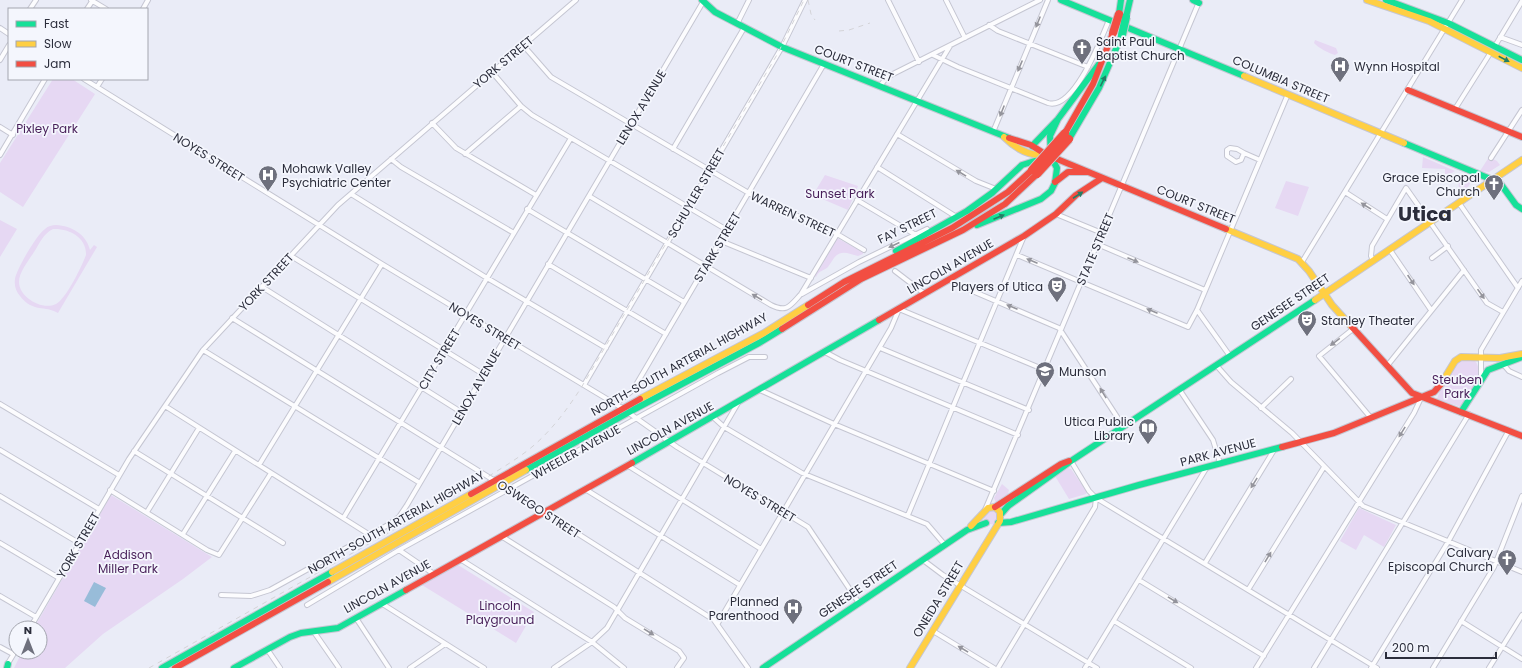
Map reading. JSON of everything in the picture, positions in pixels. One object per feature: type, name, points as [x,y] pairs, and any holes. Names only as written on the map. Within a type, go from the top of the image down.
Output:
[{"type":"main road","name":"COLUMBIA STREET","points":[[1061,0],[1500,183],[1516,205],[1522,209]]},
{"type":"main road","name":"NORTH-SOUTH ARTERIAL HIGHWAY","points":[[622,408],[759,343],[861,280],[963,230],[1005,204],[1087,112],[1104,81],[1122,15],[1121,0]]},
{"type":"main road","name":"NORTH-SOUTH ARTERIAL HIGHWAY","points":[[1122,15],[1130,0]]},
{"type":"main road","points":[[1367,0],[1447,25]]},
{"type":"main road","points":[[1386,0],[1447,25],[1493,49],[1522,68]]},
{"type":"main road","name":"COURT STREET","points":[[702,1],[715,12],[782,48],[993,132],[1029,149],[1040,149],[1048,156],[1231,231],[1302,262]]},
{"type":"main road","name":"NORTH-SOUTH ARTERIAL HIGHWAY","points":[[1067,136],[1087,99],[1105,56],[1118,34]]},
{"type":"main road","points":[[1493,49],[1522,60]]},
{"type":"main road","points":[[1055,183],[1057,168],[1048,156],[1050,136],[1058,119],[1105,56]]},
{"type":"main road","points":[[1408,90],[1522,137]]},
{"type":"main road","name":"FAY STREET","points":[[967,211],[996,189],[1015,168],[1029,149],[1058,119]]},
{"type":"main road","name":"FAY STREET","points":[[1015,168],[1048,156]]},
{"type":"main road","name":"GENESEE STREET","points":[[999,519],[1008,506],[1071,461],[1432,222],[1522,160]]},
{"type":"main road","name":"NORTH-SOUTH ARTERIAL HIGHWAY","points":[[175,668],[622,408],[764,333],[844,282],[952,228],[1008,192],[1035,172]]},
{"type":"main road","points":[[963,230],[993,220],[1041,199],[1047,195],[1055,183],[1068,172],[1087,172]]},
{"type":"main road","name":"LINCOLN AVENUE","points":[[234,668],[290,637],[332,630],[356,618],[739,403],[1024,236],[1056,214],[1076,195],[1102,178]]},
{"type":"main road","points":[[844,282],[967,211]]},
{"type":"main road","points":[[1302,262],[1324,294],[1353,329],[1412,393],[1421,398],[1465,413],[1522,436]]},
{"type":"main road","points":[[1434,403],[1440,386],[1457,359],[1466,356],[1500,358],[1522,354]]},
{"type":"main road","points":[[1465,413],[1481,379],[1488,370],[1522,357]]},
{"type":"main road","points":[[1421,398],[1434,392],[1440,386]]},
{"type":"main road","name":"PARK AVENUE","points":[[987,523],[999,519],[1011,522],[1017,519],[1220,463],[1334,433],[1421,398]]},
{"type":"main road","name":"GENESEE STREET","points":[[967,530],[984,512],[1061,464],[1071,461]]},
{"type":"main road","name":"NORTH-SOUTH ARTERIAL HIGHWAY","points":[[162,668],[497,482]]},
{"type":"main road","points":[[994,507],[999,519]]},
{"type":"main road","points":[[984,512],[984,518],[987,523]]},
{"type":"main road","name":"ONEIDA STREET","points":[[910,668],[999,519]]},
{"type":"main road","name":"GENESEE STREET","points":[[762,668],[967,530],[982,523],[987,523]]},
{"type":"main road","name":"ONEIDA STREET","points":[[986,543],[990,528],[987,523]]},
{"type":"street","points":[[92,0],[104,8]]},
{"type":"street","name":"YORK STREET","points":[[34,620],[119,475],[203,350],[319,225],[351,194],[576,0]]},
{"type":"street","points":[[673,149],[740,26],[749,0]]},
{"type":"street","name":"SCHUYLER STREET","points":[[584,385],[782,48],[804,0]]},
{"type":"street","points":[[888,0],[919,62]]},
{"type":"street","points":[[946,0],[965,38]]},
{"type":"street","points":[[880,86],[887,77],[1040,0]]},
{"type":"street","points":[[993,132],[1048,0]]},
{"type":"street","points":[[1302,262],[1462,0]]},
{"type":"street","name":"LENOX AVENUE","points":[[220,595],[252,596],[266,592],[370,535],[399,517],[632,124],[702,1]]},
{"type":"street","name":"STATE STREET","points":[[984,512],[1029,410],[1197,1]]},
{"type":"street","points":[[1455,109],[1522,1]]},
{"type":"street","points":[[933,55],[1011,89],[1048,103],[1055,104],[1063,100],[1088,67],[1109,20]]},
{"type":"street","points":[[989,25],[998,31],[1088,67]]},
{"type":"street","points":[[1500,37],[1522,45]]},
{"type":"street","name":"WARREN STREET","points":[[523,45],[552,77],[764,202],[837,234],[864,250]]},
{"type":"street","points":[[589,196],[779,309],[786,308],[801,294],[950,46]]},
{"type":"street","points":[[0,60],[8,47]]},
{"type":"street","name":"STARK STREET","points":[[622,408],[824,64]]},
{"type":"street","points":[[492,72],[520,106],[532,115],[727,230]]},
{"type":"street","points":[[0,155],[45,80]]},
{"type":"street","name":"NOYES STREET","points":[[86,80],[382,264],[622,408],[669,442],[808,527],[859,603]]},
{"type":"street","points":[[97,87],[101,80]]},
{"type":"street","points":[[1018,255],[1188,327],[1197,310],[1231,231],[1288,94]]},
{"type":"street","points":[[466,154],[520,106]]},
{"type":"street","points":[[1491,158],[1522,110]]},
{"type":"street","points":[[432,123],[450,144],[536,195]]},
{"type":"street","points":[[0,127],[13,134]]},
{"type":"street","points":[[897,134],[976,181],[996,189]]},
{"type":"street","name":"CITY STREET","points":[[344,517],[571,138]]},
{"type":"street","points":[[1244,153],[1260,160]]},
{"type":"street","points":[[391,159],[401,167],[514,233]]},
{"type":"street","points":[[877,167],[956,216]]},
{"type":"street","points":[[1373,261],[1371,256],[1372,246],[1406,188],[1432,222],[1487,303],[1503,312]]},
{"type":"street","points":[[1345,192],[1388,219]]},
{"type":"street","points":[[351,194],[526,302],[606,348]]},
{"type":"street","points":[[857,200],[916,235]]},
{"type":"street","points":[[1459,203],[1518,288]]},
{"type":"street","points":[[528,209],[684,302]]},
{"type":"street","name":"FAY STREET","points":[[801,294],[859,262],[967,211]]},
{"type":"street","points":[[1056,214],[1102,233]]},
{"type":"street","points":[[908,516],[1018,255],[1024,236]]},
{"type":"street","points":[[721,240],[811,278]]},
{"type":"street","points":[[1097,244],[1205,290]]},
{"type":"street","points":[[1432,258],[1448,246]]},
{"type":"street","points":[[1390,250],[1431,310]]},
{"type":"street","points":[[291,256],[483,374]]},
{"type":"street","points":[[259,465],[382,264]]},
{"type":"street","points":[[548,264],[666,334]]},
{"type":"street","points":[[895,270],[925,294]]},
{"type":"street","points":[[1387,366],[1464,270]]},
{"type":"street","points":[[950,280],[956,284],[1053,325],[1061,331],[1124,426]]},
{"type":"street","points":[[1481,379],[1481,350],[1522,281]]},
{"type":"street","points":[[262,287],[461,412]]},
{"type":"street","points":[[718,623],[880,348],[894,323],[899,309],[1045,370]]},
{"type":"street","points":[[1197,310],[1230,356]]},
{"type":"street","name":"OSWEGO STREET","points":[[232,318],[497,482],[542,513],[639,572],[718,623],[748,668]]},
{"type":"street","points":[[1353,329],[1319,356],[1371,418]]},
{"type":"street","points":[[880,348],[1029,410]]},
{"type":"street","points":[[203,350],[378,460],[420,483]]},
{"type":"street","points":[[825,352],[833,357],[1018,435]]},
{"type":"street","name":"WHEELER AVENUE","points":[[307,605],[399,550],[749,357],[765,357]]},
{"type":"street","points":[[1503,364],[1509,371],[1522,377]]},
{"type":"street","points":[[1216,365],[1231,382],[1300,442],[1363,506],[1522,572]]},
{"type":"street","points":[[1261,408],[1291,379]]},
{"type":"street","points":[[1179,389],[1213,440],[1220,463]]},
{"type":"street","points":[[760,390],[834,424],[994,491]]},
{"type":"street","points":[[1256,668],[1414,413],[1421,398]]},
{"type":"street","points":[[554,668],[592,642],[607,628],[739,403]]},
{"type":"street","points":[[0,404],[119,475]]},
{"type":"street","points":[[165,406],[344,517],[370,535]]},
{"type":"street","points":[[1314,668],[1402,522],[1465,413]]},
{"type":"street","points":[[713,417],[724,427],[805,474],[929,525],[945,545]]},
{"type":"street","points":[[147,512],[199,428]]},
{"type":"street","points":[[1372,667],[1448,542],[1509,430]]},
{"type":"street","points":[[0,450],[99,509]]},
{"type":"street","points":[[183,534],[235,450]]},
{"type":"street","points":[[1205,563],[1274,450]]},
{"type":"street","points":[[134,451],[283,544]]},
{"type":"street","points":[[1071,461],[1089,491],[1096,498],[1165,538],[1331,640],[1372,667],[1377,668]]},
{"type":"street","points":[[627,465],[761,549]]},
{"type":"street","points":[[1085,668],[1207,467]]},
{"type":"street","points":[[1248,590],[1324,467]]},
{"type":"street","points":[[110,490],[217,555],[221,553],[271,473]]},
{"type":"street","points":[[585,489],[740,585]]},
{"type":"street","points":[[0,496],[79,542]]},
{"type":"street","points":[[1433,668],[1496,562],[1522,496]]},
{"type":"street","points":[[998,668],[1095,507],[1096,498]]},
{"type":"street","points":[[990,499],[991,505],[994,507]]},
{"type":"street","points":[[501,536],[679,651],[684,658],[677,668]]},
{"type":"street","points":[[0,543],[59,578]]},
{"type":"street","points":[[399,550],[434,574]]},
{"type":"street","points":[[460,559],[592,642],[624,668]]},
{"type":"street","points":[[923,560],[932,568],[1098,668]]},
{"type":"street","points":[[1139,580],[1264,656]]},
{"type":"street","points":[[0,596],[36,617]]},
{"type":"street","points":[[381,603],[484,668]]},
{"type":"street","points":[[1490,668],[1522,615]]},
{"type":"street","points":[[356,618],[389,668]]},
{"type":"street","points":[[1114,621],[1191,668]]},
{"type":"street","points":[[1461,621],[1522,659]]},
{"type":"street","points":[[933,631],[994,668]]},
{"type":"street","points":[[314,632],[338,668]]},
{"type":"street","points":[[410,668],[445,644]]},
{"type":"street","points":[[267,649],[280,668]]},
{"type":"green space","points":[[1315,40],[1336,48],[1338,53],[1335,55],[1324,50],[1314,43]]},
{"type":"green space","name":"Pixley Park","points":[[52,80],[74,80],[95,94],[23,207],[0,192],[0,163]]},
{"type":"green space","points":[[1423,157],[1455,171],[1450,174],[1445,174],[1445,169],[1422,168]]},
{"type":"green space","points":[[1489,157],[1497,161],[1500,165],[1489,172],[1480,171]]},
{"type":"green space","points":[[1459,172],[1473,178],[1468,187],[1457,193],[1459,189],[1458,177],[1464,178],[1465,176]]},
{"type":"green space","name":"Sunset Park","points":[[825,175],[858,186],[848,210],[813,195]]},
{"type":"green space","points":[[1286,181],[1309,187],[1298,216],[1275,208]]},
{"type":"green space","points":[[0,220],[17,229],[0,257]]},
{"type":"green space","points":[[55,225],[68,227],[78,232],[85,239],[90,250],[94,245],[97,247],[58,313],[30,305],[19,294],[15,284],[16,274],[32,245],[41,232],[50,226]],"holes":[[[53,229],[59,229],[76,235],[83,243],[86,255],[69,289],[60,301],[50,306],[44,306],[32,301],[23,293],[20,288],[19,278],[44,236]]]},
{"type":"green space","points":[[837,238],[863,252],[863,254],[858,256],[845,253],[839,254],[834,258],[828,267],[816,277],[814,275]]},
{"type":"green space","name":"Steuben Park","points":[[1473,359],[1477,364],[1478,376],[1472,390],[1461,407],[1437,399],[1440,390],[1459,360]]},
{"type":"green space","points":[[1068,468],[1071,469],[1087,492],[1086,494],[1069,499],[1055,476]]},
{"type":"green space","points":[[1002,484],[1009,490],[1008,494],[996,503],[994,498]]},
{"type":"green space","name":"Addison Miller Park","points":[[111,495],[212,557],[183,579],[103,634],[65,668],[14,668],[18,660],[48,660],[48,620],[39,620]]},
{"type":"green space","points":[[990,507],[1001,514],[995,525],[986,523],[983,516]]},
{"type":"green space","points":[[1359,508],[1396,525],[1384,547],[1364,535],[1356,550],[1340,541]]},
{"type":"green space","name":"Lincoln Playground","points":[[458,565],[534,612],[516,643],[422,585]]},
{"type":"water","points":[[94,582],[106,588],[95,607],[84,601]]},
{"type":"railway","points":[[149,668],[489,476],[522,454],[543,437],[581,388],[778,53],[804,0]]},
{"type":"railway","points":[[808,0],[811,14],[815,20]]},
{"type":"railway","points":[[839,31],[849,30],[870,23]]},
{"type":"traffic: fast","points":[[702,0],[715,12],[782,47],[1009,138]]},
{"type":"traffic: fast","points":[[1061,0],[1244,76]]},
{"type":"traffic: fast","points":[[1119,14],[1121,0]]},
{"type":"traffic: fast","points":[[1126,17],[1130,0]]},
{"type":"traffic: fast","points":[[1193,0],[1199,3]]},
{"type":"traffic: fast","points":[[1386,0],[1448,23],[1522,60]]},
{"type":"traffic: fast","points":[[1122,35],[1126,17]]},
{"type":"traffic: fast","points":[[1069,139],[1099,88],[1122,35]]},
{"type":"traffic: fast","points":[[1032,146],[1058,119],[1105,56]]},
{"type":"traffic: fast","points":[[977,225],[1041,199],[1051,191],[1055,183],[1057,168],[1051,157],[1050,136],[1058,119]]},
{"type":"traffic: fast","points":[[1404,143],[1500,183],[1516,205],[1522,209]]},
{"type":"traffic: fast","points":[[967,211],[992,193],[1022,165],[1044,158]]},
{"type":"traffic: fast","points":[[896,251],[967,211]]},
{"type":"traffic: fast","points":[[1001,514],[1008,506],[1071,461],[1315,300]]},
{"type":"traffic: fast","points":[[632,463],[879,320]]},
{"type":"traffic: fast","points":[[526,470],[782,329]]},
{"type":"traffic: fast","points":[[1461,412],[1488,370],[1522,357]]},
{"type":"traffic: fast","points":[[998,523],[1011,522],[1139,485],[1282,447]]},
{"type":"traffic: fast","points":[[763,668],[967,530],[986,523]]},
{"type":"traffic: fast","points":[[162,668],[332,572]]},
{"type":"traffic: fast","points":[[234,668],[290,637],[301,633],[338,628],[406,590]]},
{"type":"traffic: fast","points":[[7,668],[8,664]]},
{"type":"traffic: slow","points":[[1367,0],[1429,21],[1522,68]]},
{"type":"traffic: slow","points":[[1244,76],[1404,143]]},
{"type":"traffic: slow","points":[[1004,137],[1021,150],[1030,154],[1041,155]]},
{"type":"traffic: slow","points":[[1315,300],[1522,160]]},
{"type":"traffic: slow","points":[[1226,229],[1298,259],[1309,271],[1332,305],[1352,327]]},
{"type":"traffic: slow","points":[[640,399],[764,333],[808,305]]},
{"type":"traffic: slow","points":[[1441,384],[1455,361],[1461,357],[1500,358],[1522,354]]},
{"type":"traffic: slow","points":[[328,582],[526,470]]},
{"type":"traffic: slow","points":[[332,572],[471,494]]},
{"type":"traffic: slow","points":[[910,668],[1000,521],[1000,512],[995,507],[988,508],[971,526]]},
{"type":"traffic: jam","points":[[1113,33],[1119,14]]},
{"type":"traffic: jam","points":[[1065,133],[1093,84],[1113,33]]},
{"type":"traffic: jam","points":[[1408,90],[1522,137]]},
{"type":"traffic: jam","points":[[1032,170],[1065,133]]},
{"type":"traffic: jam","points":[[1009,138],[1031,145],[1045,154],[1226,229]]},
{"type":"traffic: jam","points":[[1037,174],[1069,139]]},
{"type":"traffic: jam","points":[[808,305],[844,282],[952,228],[1008,192],[1032,170]]},
{"type":"traffic: jam","points":[[1055,182],[1068,172],[1087,172]]},
{"type":"traffic: jam","points":[[782,329],[861,279],[963,230],[1005,204],[1037,174]]},
{"type":"traffic: jam","points":[[879,320],[1024,236],[1056,214],[1076,195],[1102,178]]},
{"type":"traffic: jam","points":[[1352,327],[1412,393],[1522,436]]},
{"type":"traffic: jam","points":[[1282,447],[1334,433],[1434,392],[1441,384]]},
{"type":"traffic: jam","points":[[471,494],[640,399]]},
{"type":"traffic: jam","points":[[995,507],[1061,464],[1069,461]]},
{"type":"traffic: jam","points":[[406,590],[632,463]]},
{"type":"traffic: jam","points":[[175,668],[328,582]]},
{"type":"place","name":"Saint Paul Baptist Church","points":[[1082,65]]},
{"type":"place","name":"Wynn Hospital","points":[[1340,83]]},
{"type":"place","name":"Mohawk Valley Psychiatric Center","points":[[268,192]]},
{"type":"place","name":"Grace Episcopal Church","points":[[1494,201]]},
{"type":"place","name":"Players of Utica","points":[[1057,303]]},
{"type":"place","name":"Stanley Theater","points":[[1307,337]]},
{"type":"place","name":"Munson","points":[[1045,388]]},
{"type":"place","name":"Utica Public Library","points":[[1148,445]]},
{"type":"place","name":"Calvary Episcopal Church","points":[[1507,576]]},
{"type":"place","name":"Planned Parenthood","points":[[793,625]]},
{"type":"district","name":"Utica","points":[[1425,214]]}]
